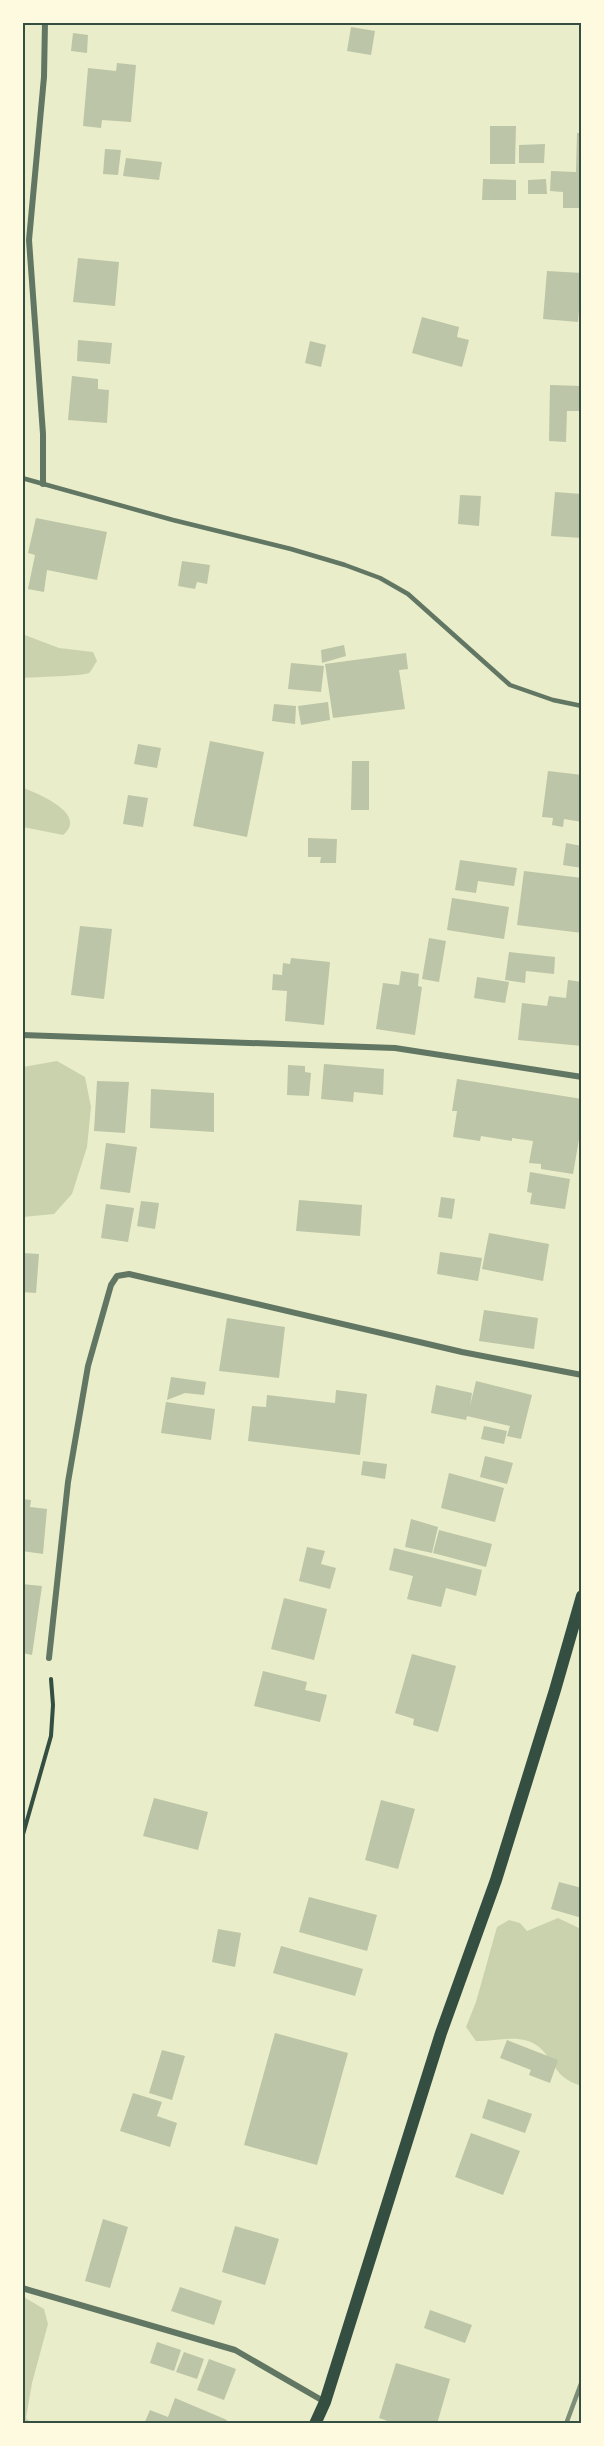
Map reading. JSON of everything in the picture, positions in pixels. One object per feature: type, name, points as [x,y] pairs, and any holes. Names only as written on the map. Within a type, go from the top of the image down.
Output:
[{"type":"main road","points":[[315,2424],[325,2402],[441,2033],[499,1869],[582,1596]]},
{"type":"street","points":[[44,484],[43,434],[31,294],[29,240],[44,77],[45,22]]},
{"type":"street","points":[[22,1035],[395,1048],[582,1077]]},
{"type":"street","points":[[49,1658],[68,1482],[88,1366],[111,1285],[117,1276],[129,1274],[462,1352],[582,1375]]},
{"type":"street","points":[[22,2288],[235,2350],[325,2402]]},
{"type":"lane","points":[[22,478],[173,520],[291,549],[380,578],[408,594],[510,685],[553,700],[582,706]]},
{"type":"path","points":[[22,1838],[51,1736],[53,1705],[49,1658]]},
{"type":"green space","points":[[22,634],[59,648],[93,652],[97,661],[89,673],[85,674],[23,678]]},
{"type":"green space","points":[[23,788],[39,794],[65,812],[70,819],[69,827],[63,835],[23,827]]},
{"type":"green space","points":[[57,1061],[85,1077],[91,1107],[87,1147],[72,1194],[54,1214],[23,1217],[23,1067]]},
{"type":"green space","points":[[558,1918],[581,1929],[581,2083],[579,2085],[565,2078],[545,2053],[532,2042],[516,2039],[476,2041],[466,2027],[476,2002],[497,1927],[509,1920],[520,1923],[527,1931]]},
{"type":"green space","points":[[22,2296],[44,2309],[48,2324],[32,2383],[26,2418],[31,2423],[23,2423]]},
{"type":"building","points":[[351,27],[375,31],[371,55],[347,51]]},
{"type":"building","points":[[73,33],[88,35],[87,53],[71,51]]},
{"type":"building","points":[[117,63],[136,65],[131,122],[102,120],[101,128],[83,126],[88,68],[116,71]]},
{"type":"building","points":[[490,126],[516,126],[515,164],[490,164]]},
{"type":"building","points":[[577,133],[582,133],[582,208],[563,208],[563,192],[550,191],[551,171],[576,172]]},
{"type":"building","points":[[545,144],[544,163],[519,163],[519,145]]},
{"type":"building","points":[[105,149],[121,150],[118,175],[103,174]]},
{"type":"building","points":[[126,158],[162,162],[159,180],[123,176]]},
{"type":"building","points":[[483,179],[516,180],[516,200],[482,200]]},
{"type":"building","points":[[546,179],[547,194],[528,194],[528,180]]},
{"type":"building","points":[[78,258],[119,262],[115,306],[73,302]]},
{"type":"building","points":[[547,271],[582,273],[578,322],[543,319]]},
{"type":"building","points":[[422,317],[459,327],[457,337],[469,340],[462,367],[412,353]]},
{"type":"building","points":[[78,340],[112,343],[110,364],[77,361]]},
{"type":"building","points":[[310,341],[326,345],[321,367],[305,363]]},
{"type":"building","points":[[72,376],[98,379],[98,389],[109,390],[107,423],[68,420]]},
{"type":"building","points":[[550,385],[582,386],[582,411],[567,411],[566,442],[549,441]]},
{"type":"building","points":[[555,492],[582,494],[582,538],[551,536]]},
{"type":"building","points":[[460,495],[481,496],[479,526],[458,524]]},
{"type":"building","points":[[36,518],[107,532],[97,580],[47,570],[44,592],[28,589],[35,555],[28,553]]},
{"type":"building","points":[[182,561],[210,565],[207,584],[197,582],[195,589],[178,586]]},
{"type":"building","points":[[344,645],[346,656],[322,663],[321,650]]},
{"type":"building","points":[[406,653],[408,669],[399,670],[405,709],[333,718],[325,664]]},
{"type":"building","points":[[291,663],[324,666],[321,692],[288,689]]},
{"type":"building","points":[[328,702],[330,720],[301,725],[298,706]]},
{"type":"building","points":[[274,704],[296,706],[295,724],[272,721]]},
{"type":"building","points":[[210,741],[264,752],[247,837],[193,826]]},
{"type":"building","points":[[138,744],[161,748],[157,768],[134,764]]},
{"type":"building","points":[[352,761],[369,761],[369,810],[351,810]]},
{"type":"building","points":[[548,771],[582,775],[582,822],[564,819],[563,827],[552,825],[553,818],[542,817]]},
{"type":"building","points":[[128,795],[148,798],[143,827],[123,824]]},
{"type":"building","points":[[308,838],[337,839],[336,863],[320,863],[321,857],[308,857]]},
{"type":"building","points":[[566,843],[582,846],[582,868],[563,865]]},
{"type":"building","points":[[460,860],[517,868],[514,886],[478,881],[476,893],[455,890]]},
{"type":"building","points":[[524,871],[582,878],[582,933],[517,925]]},
{"type":"building","points":[[452,898],[509,907],[504,939],[447,930]]},
{"type":"building","points":[[80,926],[112,929],[104,999],[71,995]]},
{"type":"building","points":[[429,938],[446,941],[439,982],[422,979]]},
{"type":"building","points":[[509,952],[555,957],[554,974],[526,971],[525,983],[505,980]]},
{"type":"building","points":[[291,958],[330,962],[324,1025],[285,1021],[287,991],[272,990],[273,974],[282,975],[283,963],[290,964]]},
{"type":"building","points":[[401,971],[419,974],[418,986],[422,987],[415,1035],[376,1029],[383,983],[399,985]]},
{"type":"building","points":[[477,977],[509,982],[505,1003],[474,998]]},
{"type":"building","points":[[568,980],[582,982],[582,1046],[518,1040],[522,1003],[547,1006],[549,996],[566,998]]},
{"type":"building","points":[[324,1064],[384,1069],[383,1095],[354,1092],[353,1102],[321,1099]]},
{"type":"building","points":[[288,1065],[305,1066],[305,1072],[311,1073],[309,1096],[287,1095]]},
{"type":"building","points":[[457,1079],[582,1099],[582,1122],[573,1174],[541,1169],[541,1164],[529,1163],[533,1141],[512,1138],[512,1141],[481,1136],[480,1141],[453,1137],[457,1111],[452,1111]]},
{"type":"building","points":[[97,1081],[129,1082],[125,1133],[94,1131]]},
{"type":"building","points":[[151,1089],[214,1093],[214,1132],[150,1128]]},
{"type":"building","points":[[106,1143],[137,1147],[130,1193],[100,1189]]},
{"type":"building","points":[[530,1172],[570,1179],[565,1209],[530,1204],[532,1193],[527,1192]]},
{"type":"building","points":[[441,1197],[455,1199],[452,1219],[438,1217]]},
{"type":"building","points":[[299,1200],[362,1205],[360,1236],[296,1231]]},
{"type":"building","points":[[141,1201],[159,1203],[155,1229],[137,1226]]},
{"type":"building","points":[[106,1204],[134,1208],[128,1242],[101,1238]]},
{"type":"building","points":[[489,1233],[549,1244],[543,1281],[482,1269]]},
{"type":"building","points":[[440,1252],[482,1258],[478,1281],[437,1274]]},
{"type":"building","points":[[22,1253],[39,1254],[36,1293],[22,1292]]},
{"type":"building","points":[[484,1310],[538,1318],[534,1349],[479,1341]]},
{"type":"building","points":[[227,1318],[285,1327],[279,1378],[219,1371]]},
{"type":"building","points":[[171,1377],[206,1382],[204,1395],[185,1393],[167,1400]]},
{"type":"building","points":[[476,1381],[532,1395],[521,1439],[507,1436],[510,1426],[467,1416],[466,1420],[431,1413],[436,1385],[472,1393],[470,1406]]},
{"type":"building","points":[[336,1390],[367,1394],[360,1455],[248,1441],[252,1406],[266,1407],[267,1395],[335,1403]]},
{"type":"building","points":[[166,1402],[215,1409],[211,1440],[161,1433]]},
{"type":"building","points":[[484,1426],[507,1431],[504,1444],[481,1439]]},
{"type":"building","points":[[485,1456],[513,1463],[507,1484],[480,1477]]},
{"type":"building","points":[[363,1461],[387,1464],[385,1479],[361,1475]]},
{"type":"building","points":[[449,1473],[504,1488],[495,1522],[441,1508]]},
{"type":"building","points":[[22,1499],[31,1500],[30,1507],[47,1509],[43,1554],[22,1551]]},
{"type":"building","points":[[411,1519],[438,1527],[432,1553],[405,1547]]},
{"type":"building","points":[[439,1530],[492,1544],[486,1567],[433,1553]]},
{"type":"building","points":[[307,1547],[325,1551],[321,1564],[336,1568],[330,1589],[299,1581]]},
{"type":"building","points":[[394,1548],[482,1570],[476,1596],[446,1588],[441,1607],[407,1599],[413,1576],[389,1570]]},
{"type":"building","points":[[22,1584],[42,1586],[32,1655],[22,1653]]},
{"type":"building","points":[[284,1598],[327,1609],[314,1660],[271,1649]]},
{"type":"building","points":[[412,1654],[456,1666],[438,1732],[413,1725],[414,1719],[395,1713]]},
{"type":"building","points":[[263,1671],[307,1682],[305,1690],[327,1695],[320,1722],[254,1706]]},
{"type":"building","points":[[154,1798],[208,1812],[198,1850],[143,1836]]},
{"type":"building","points":[[381,1800],[415,1809],[398,1869],[365,1860]]},
{"type":"building","points":[[559,1882],[582,1888],[582,1918],[551,1909]]},
{"type":"building","points":[[309,1897],[377,1915],[367,1951],[299,1932]]},
{"type":"building","points":[[218,1929],[241,1933],[235,1967],[212,1962]]},
{"type":"building","points":[[281,1946],[363,1969],[355,1996],[273,1973]]},
{"type":"building","points":[[275,2033],[348,2053],[317,2165],[244,2145]]},
{"type":"building","points":[[507,2040],[558,2060],[550,2083],[529,2075],[531,2070],[500,2058]]},
{"type":"building","points":[[162,2050],[185,2056],[172,2100],[149,2093]]},
{"type":"building","points":[[133,2093],[162,2102],[157,2116],[177,2123],[170,2147],[120,2131]]},
{"type":"building","points":[[488,2099],[532,2114],[525,2133],[482,2118]]},
{"type":"building","points":[[471,2133],[520,2151],[503,2195],[455,2177]]},
{"type":"building","points":[[103,2219],[128,2227],[110,2288],[85,2281]]},
{"type":"building","points":[[235,2226],[279,2239],[265,2285],[222,2272]]},
{"type":"building","points":[[180,2287],[222,2301],[214,2325],[171,2311]]},
{"type":"building","points":[[430,2310],[472,2325],[465,2343],[424,2328]]},
{"type":"building","points":[[157,2342],[181,2350],[174,2371],[150,2363]]},
{"type":"building","points":[[184,2352],[204,2359],[197,2379],[176,2372]]},
{"type":"building","points":[[209,2359],[236,2369],[224,2400],[197,2390]]},
{"type":"building","points":[[396,2363],[450,2379],[437,2424],[396,2424],[379,2418]]},
{"type":"building","points":[[175,2398],[227,2420],[226,2424],[144,2424],[150,2410],[168,2417]]},
{"type":"railway","points":[[566,2424],[582,2381]]}]
